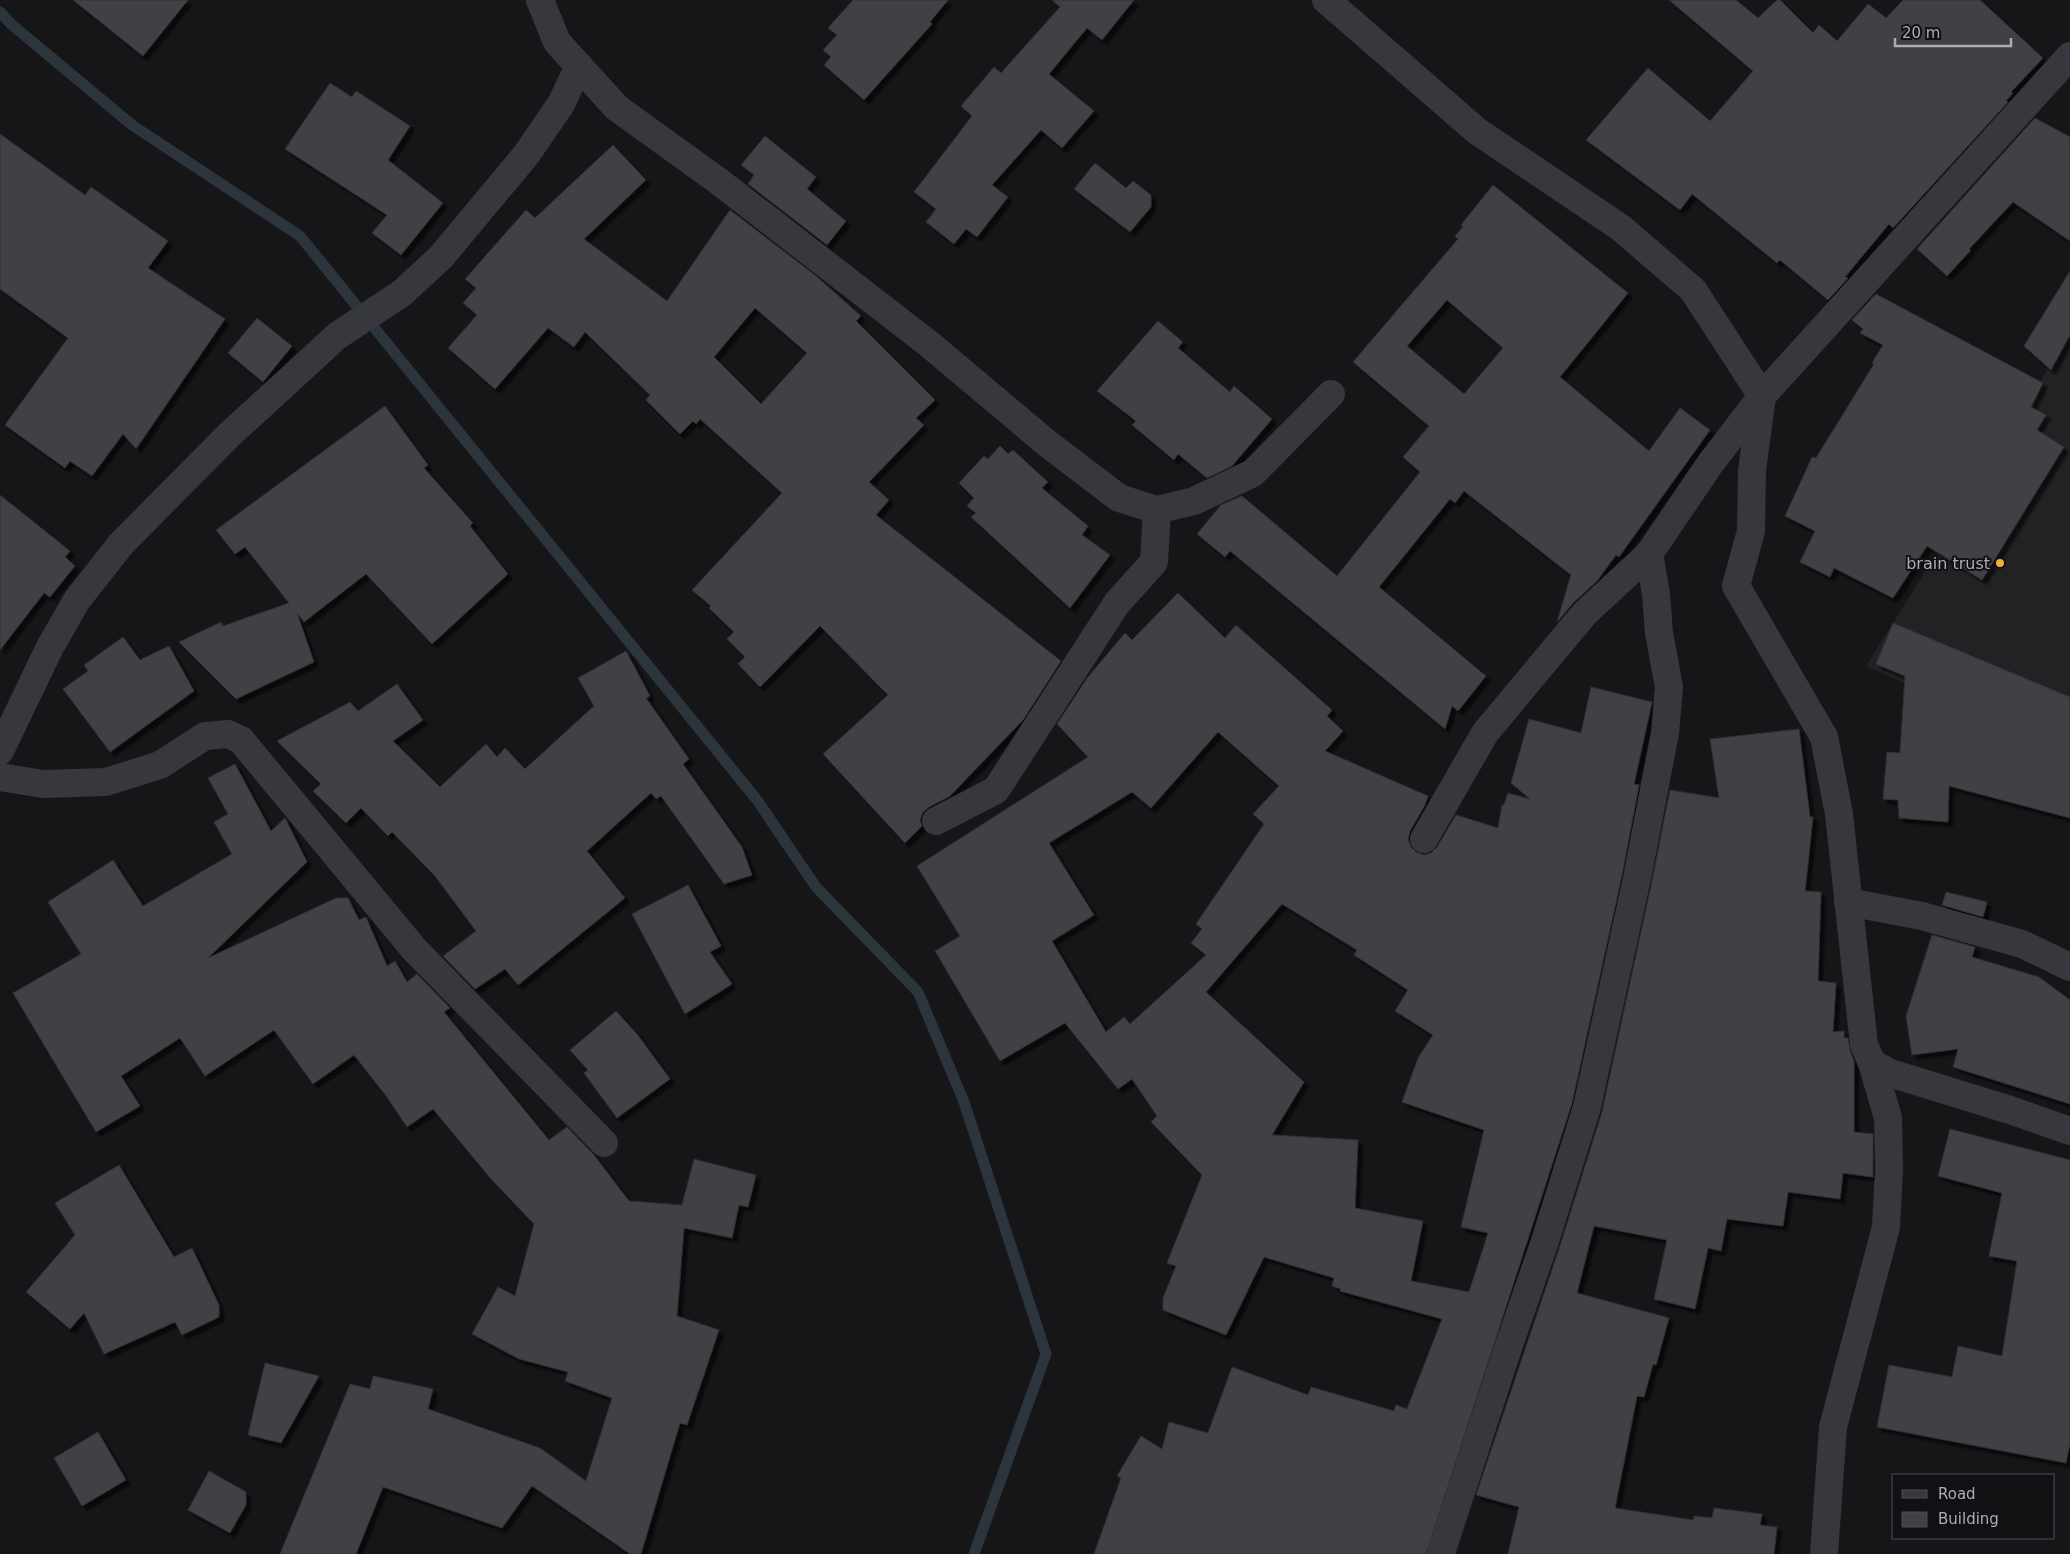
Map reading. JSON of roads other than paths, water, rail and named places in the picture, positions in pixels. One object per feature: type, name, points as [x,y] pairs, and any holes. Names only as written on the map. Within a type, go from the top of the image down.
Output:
[{"type":"street","points":[[540,0],[558,42],[617,108],[717,180],[929,344],[1064,456],[1119,498],[1157,510],[1194,501],[1253,474],[1330,394]]},
{"type":"street","points":[[1326,0],[1477,131],[1621,228],[1693,290],[1762,396],[1752,471],[1751,531],[1736,586],[1824,737],[1839,814],[1864,1045],[1872,1063],[1888,1118],[1890,1170],[1886,1227],[1833,1427],[1824,1554]]},
{"type":"street","points":[[1424,839],[1485,734],[1585,613],[1649,554],[1710,464],[1762,396],[2070,56]]},
{"type":"street","points":[[0,751],[50,648],[77,600],[121,544],[228,436],[337,336],[402,293],[441,256],[526,154],[561,104],[579,66]]},
{"type":"street","points":[[936,821],[996,790],[1117,603],[1154,562],[1157,510]]},
{"type":"street","points":[[1441,1553],[1545,1241],[1587,1107],[1637,878],[1666,733],[1669,687],[1659,633],[1656,594],[1649,554]]},
{"type":"street","points":[[0,777],[43,784],[106,782],[160,765],[205,736],[228,734],[241,740],[414,950],[604,1143]]},
{"type":"street","points":[[1848,902],[1922,916],[2022,944],[2070,967]]},
{"type":"street","points":[[1872,1063],[1890,1073],[2070,1130]]},
{"type":"waterway","points":[[0,12],[11,24],[132,125],[300,236],[757,800],[816,887],[918,992],[964,1102],[1046,1354],[974,1554]]},
{"type":"place","name":"brain trust","points":[[2000,563]]}]
